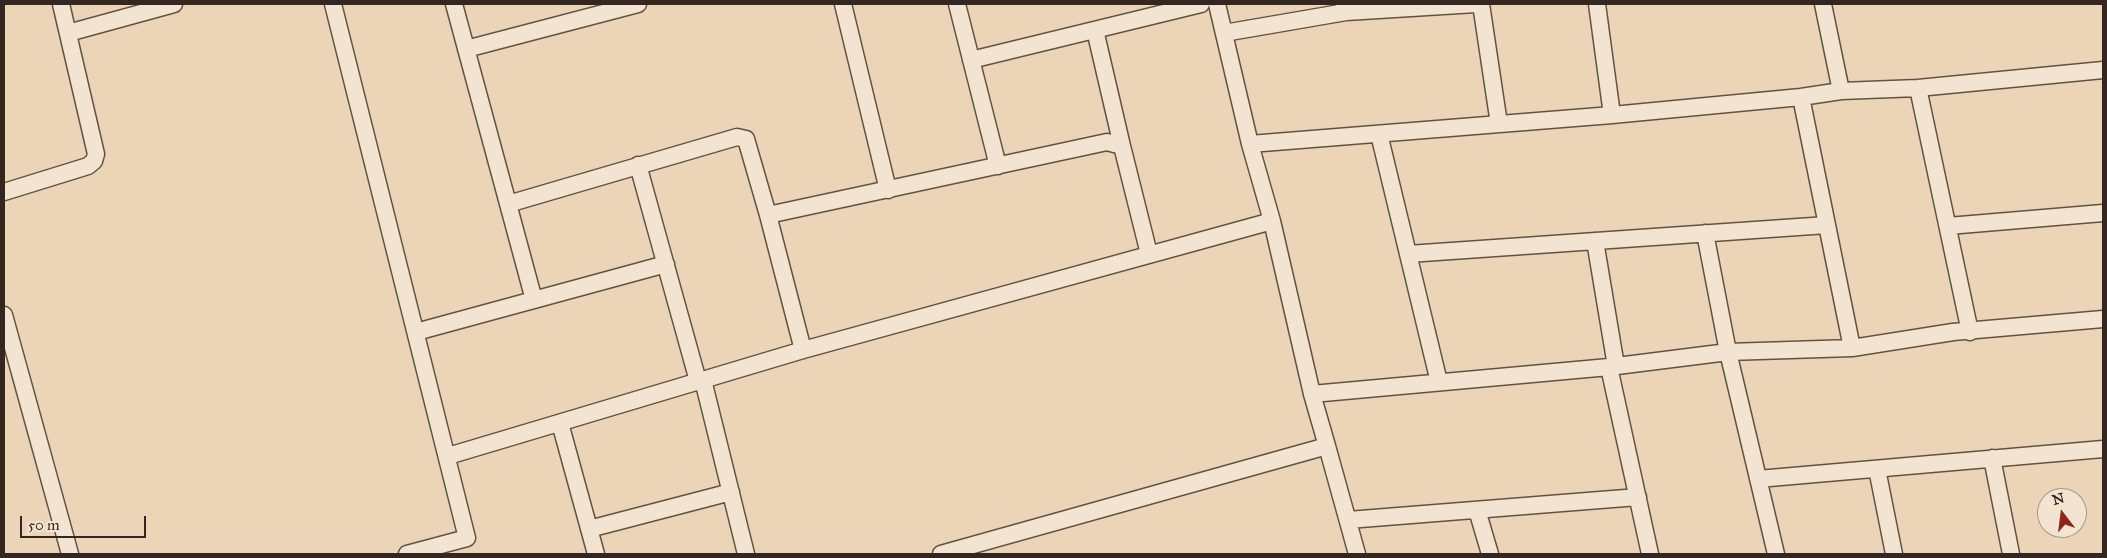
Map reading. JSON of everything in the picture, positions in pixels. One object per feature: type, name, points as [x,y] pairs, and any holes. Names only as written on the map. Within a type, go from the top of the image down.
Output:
[{"type":"street","points":[[4,192],[88,166],[94,161],[96,154],[61,4]]},
{"type":"street","points":[[68,33],[174,4]]},
{"type":"street","points":[[333,4],[448,456],[469,546],[407,554]]},
{"type":"street","points":[[454,4],[534,300]]},
{"type":"street","points":[[466,49],[585,11],[638,4]]},
{"type":"street","points":[[843,4],[888,190]]},
{"type":"street","points":[[957,4],[998,166]]},
{"type":"street","points":[[971,60],[1201,4]]},
{"type":"street","points":[[1217,4],[1250,144],[1272,221],[1312,394],[1357,554]]},
{"type":"street","points":[[1224,33],[1345,8],[1476,4]]},
{"type":"street","points":[[1481,4],[1499,124]]},
{"type":"street","points":[[1597,4],[1612,115]]},
{"type":"street","points":[[1824,4],[1841,91]]},
{"type":"street","points":[[1095,30],[1149,254]]},
{"type":"street","points":[[1250,144],[1612,115],[1801,97],[1841,91],[1918,88],[2103,70]]},
{"type":"street","points":[[1918,88],[1970,332]]},
{"type":"street","points":[[1801,97],[1852,348]]},
{"type":"street","points":[[1379,134],[1439,382]]},
{"type":"street","points":[[508,204],[737,137],[746,139],[803,350]]},
{"type":"street","points":[[768,215],[1107,142],[1122,146]]},
{"type":"street","points":[[638,165],[731,492],[746,554]]},
{"type":"street","points":[[1948,226],[2103,216]]},
{"type":"street","points":[[448,456],[803,350],[1272,221]]},
{"type":"street","points":[[1408,254],[1827,225]]},
{"type":"street","points":[[1705,233],[1728,352],[1776,554]]},
{"type":"street","points":[[1595,241],[1612,366],[1650,554]]},
{"type":"street","points":[[416,332],[666,264]]},
{"type":"street","points":[[4,315],[8,345],[70,554]]},
{"type":"street","points":[[1312,394],[1612,366],[1728,352],[1852,348],[1953,332],[2103,319]]},
{"type":"street","points":[[560,423],[596,554]]},
{"type":"street","points":[[941,554],[1327,446]]},
{"type":"street","points":[[1758,479],[2103,449]]},
{"type":"street","points":[[1992,458],[2011,554]]},
{"type":"street","points":[[1877,468],[1894,554]]},
{"type":"street","points":[[589,529],[731,492]]},
{"type":"street","points":[[1348,520],[1638,497]]},
{"type":"street","points":[[1478,510],[1490,554]]}]
